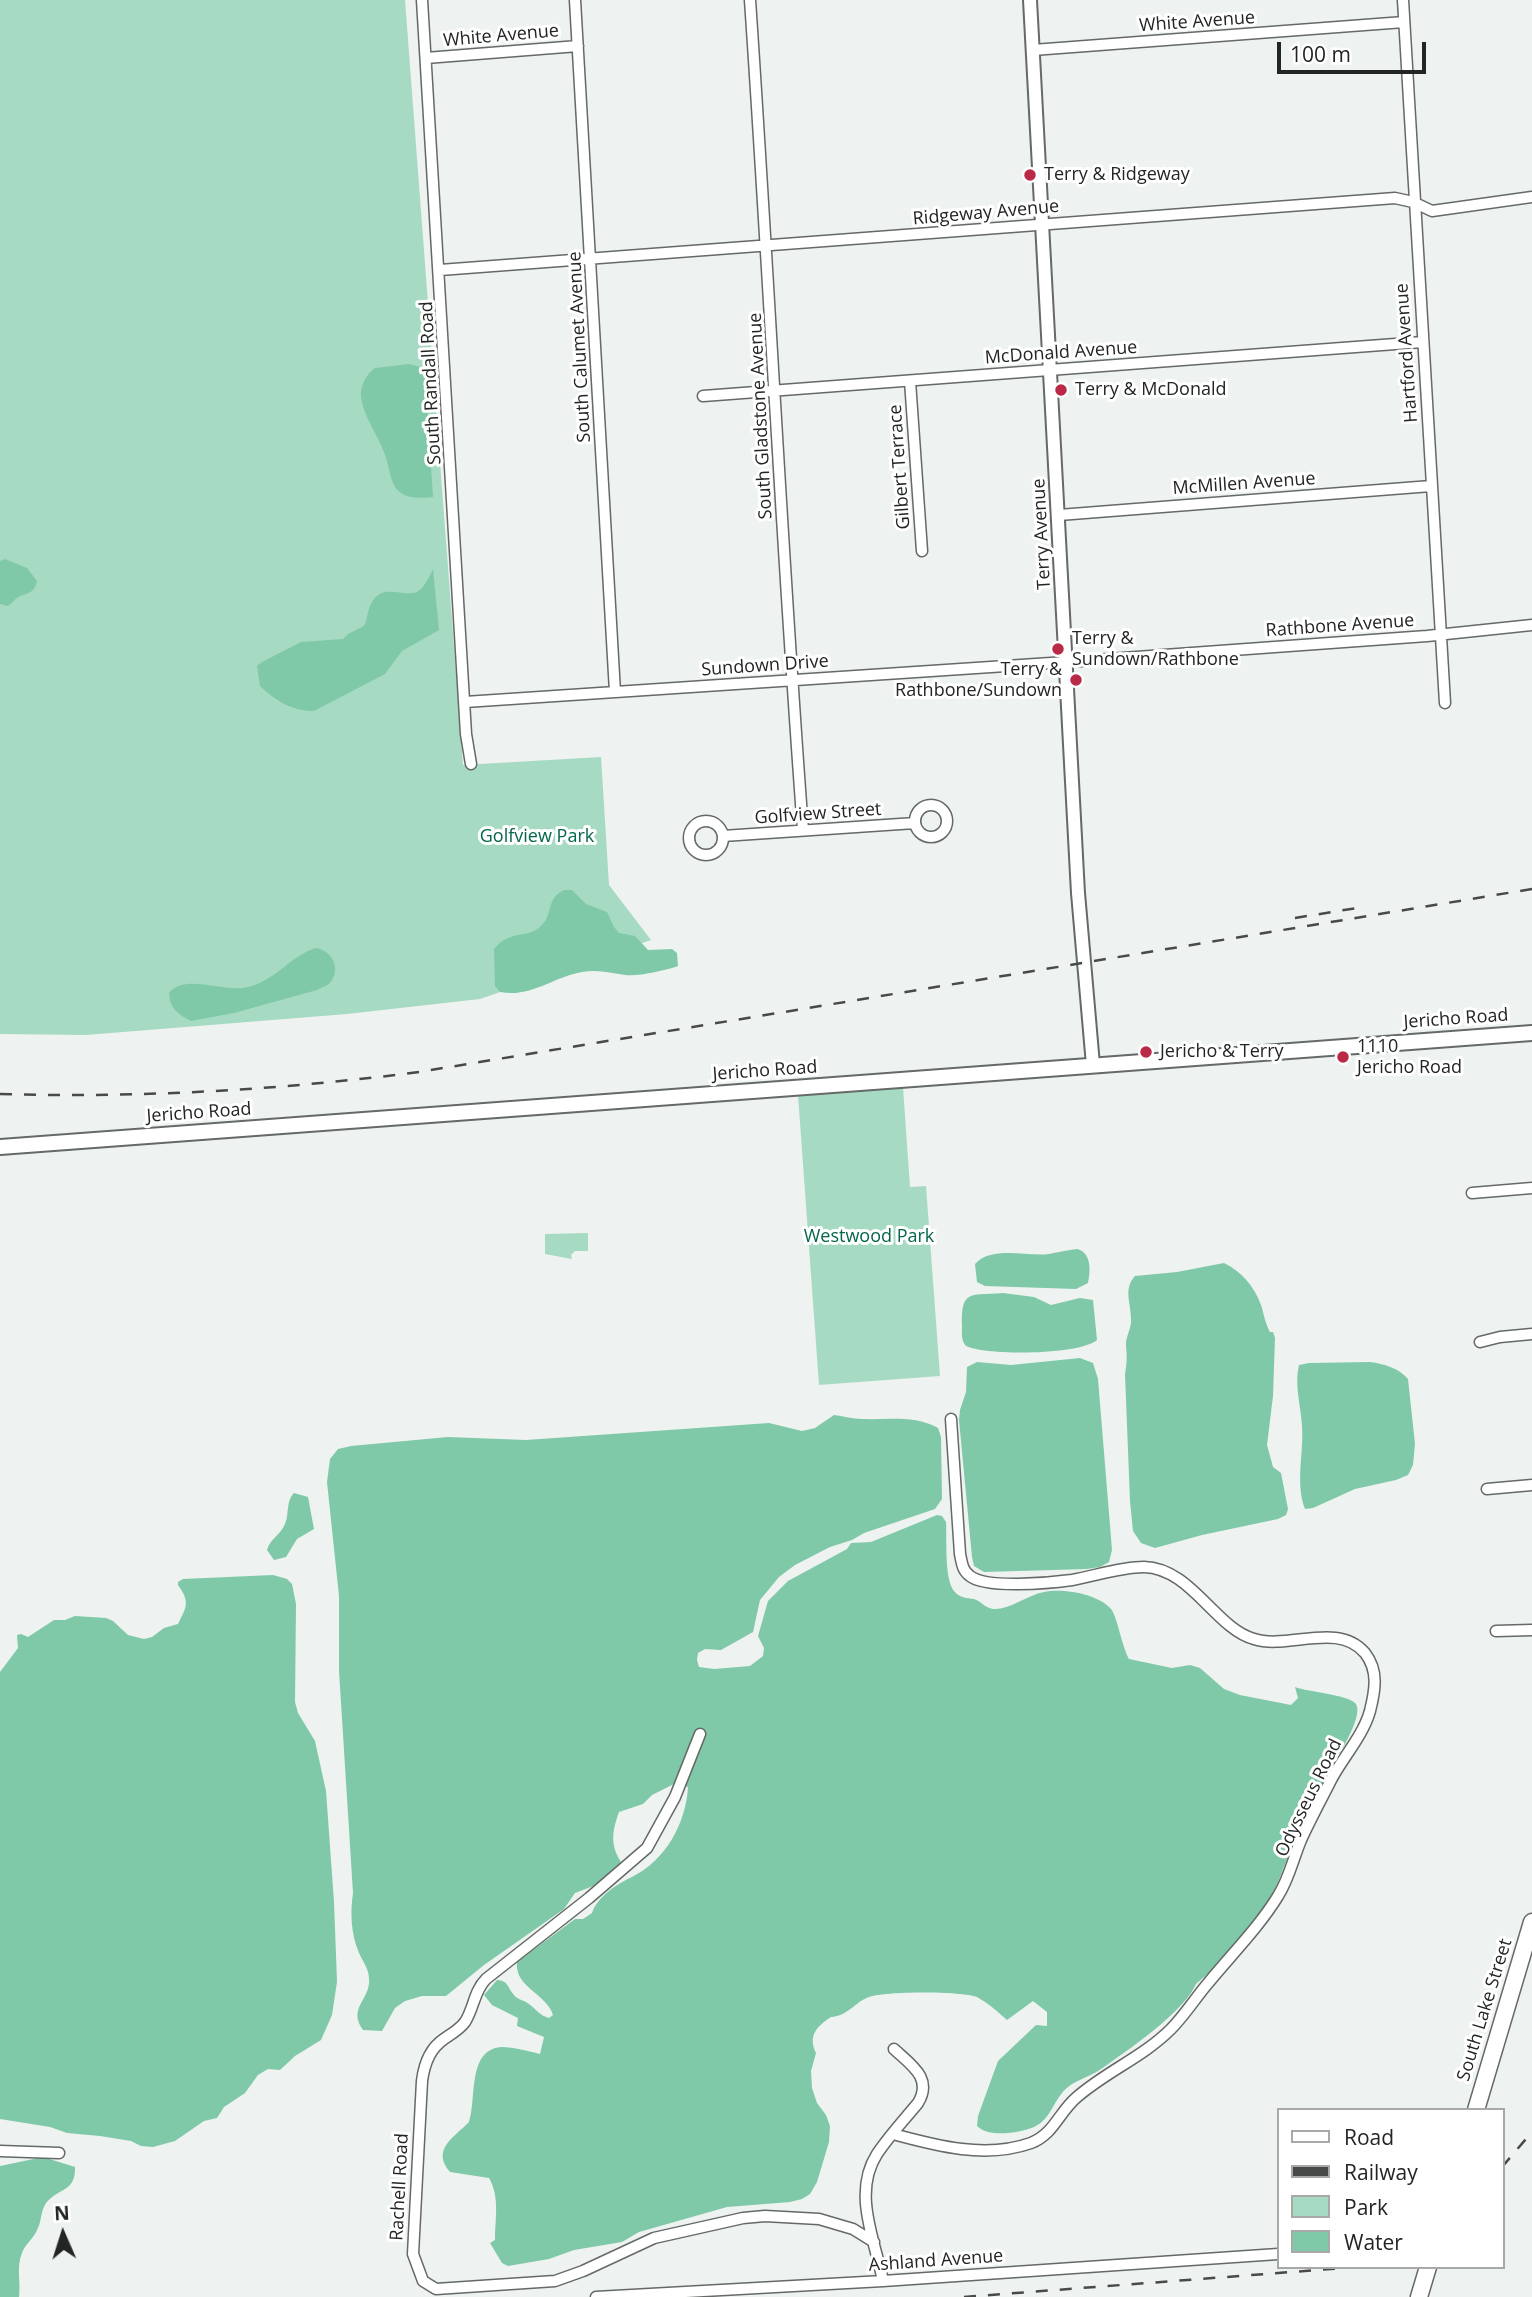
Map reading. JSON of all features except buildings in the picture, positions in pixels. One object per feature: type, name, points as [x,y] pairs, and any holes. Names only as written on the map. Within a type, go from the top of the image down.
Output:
[{"type":"main road","name":"Jericho Road","points":[[0,1147],[1532,1033]]},
{"type":"main road","name":"South Lake Street","points":[[1477,2108],[1532,1922]]},
{"type":"main road","points":[[1419,2297],[1428,2269]]},
{"type":"street","name":"South Randall Road","points":[[422,0],[471,764]]},
{"type":"street","name":"South Calumet Avenue","points":[[575,0],[615,692]]},
{"type":"street","name":"South Gladstone Avenue","points":[[750,0],[767,247],[791,680],[803,830]]},
{"type":"street","name":"Terry Avenue","points":[[1030,0],[1078,893],[1093,1065]]},
{"type":"street","name":"Hartford Avenue","points":[[1403,0],[1445,703]]},
{"type":"street","name":"White Avenue","points":[[1033,50],[1404,22]]},
{"type":"street","name":"White Avenue","points":[[426,58],[578,46]]},
{"type":"street","name":"Ridgeway Avenue","points":[[440,271],[1395,198],[1413,202],[1432,211],[1532,197]]},
{"type":"street","name":"McDonald Avenue","points":[[703,396],[1422,342]]},
{"type":"street","name":"Gilbert Terrace","points":[[910,380],[922,551]]},
{"type":"street","name":"McMillen Avenue","points":[[1059,514],[1431,486]]},
{"type":"street","name":"Rathbone Avenue","points":[[1067,662],[1532,625]]},
{"type":"street","name":"Sundown Drive","points":[[465,702],[1067,662]]},
{"type":"street","name":"Golfview Street","points":[[723,836],[915,822]]},
{"type":"street","points":[[1472,1194],[1532,1188]]},
{"type":"street","points":[[1480,1342],[1532,1334]]},
{"type":"street","name":"Odysseus Road","points":[[893,2134],[958,2149],[1013,2148],[1031,2143],[1053,2129],[1068,2104],[1093,2084],[1134,2059],[1173,2028],[1279,1895],[1301,1841],[1332,1779],[1366,1721],[1375,1686],[1372,1664],[1362,1649],[1332,1638],[1318,1637],[1286,1642],[1252,1639],[1238,1631],[1181,1581],[1159,1569],[1143,1567],[1069,1580],[1015,1583],[989,1582],[971,1577],[962,1566],[960,1554],[951,1419]]},
{"type":"street","points":[[1487,1489],[1532,1485]]},
{"type":"street","points":[[1496,1631],[1532,1630]]},
{"type":"street","name":"Rachell Road","points":[[700,1734],[675,1797],[647,1848],[589,1898],[486,1979],[478,1987],[472,2010],[463,2025],[442,2040],[428,2056],[422,2081],[412,2239],[416,2267],[423,2281],[442,2290],[555,2281],[654,2238],[743,2218],[765,2216],[819,2219],[853,2229],[874,2242]]},
{"type":"street","points":[[883,2281],[864,2196],[866,2179],[877,2154],[922,2095],[923,2078],[919,2071],[894,2049]]},
{"type":"street","points":[[0,2151],[59,2153]]},
{"type":"street","name":"Ashland Avenue","points":[[596,2297],[1276,2254]]},
{"type":"green space","name":"Golfview Park","points":[[0,0],[405,0],[463,765],[601,757],[609,885],[651,940],[480,999],[347,1014],[86,1035],[0,1034]]},
{"type":"green space","name":"Westwood Park","points":[[903,1087],[910,1187],[926,1186],[940,1376],[819,1385],[798,1095]]},
{"type":"green space","points":[[588,1233],[588,1251],[575,1251],[571,1255],[572,1259],[545,1254],[545,1234]]},
{"type":"water","points":[[409,364],[421,367],[425,373],[433,497],[412,497],[397,490],[361,397],[364,381],[375,368]]},
{"type":"water","points":[[5,559],[27,568],[37,581],[32,591],[8,606],[0,604],[0,561]]},
{"type":"water","points":[[433,569],[439,630],[402,651],[385,674],[314,711],[285,704],[260,686],[257,666],[262,662],[301,642],[343,639],[364,626],[376,597],[388,592],[416,592],[425,585]]},
{"type":"water","points":[[564,890],[572,890],[586,904],[607,912],[619,933],[635,936],[648,950],[672,949],[677,953],[678,966],[636,975],[582,972],[532,990],[500,992],[495,986],[494,949],[512,936],[529,933],[540,927],[554,898]]},
{"type":"water","points":[[316,948],[330,955],[335,964],[331,982],[317,990],[234,1013],[191,1021],[171,1003],[169,993],[176,987],[193,984],[243,988],[254,985]]},
{"type":"water","points":[[1077,1249],[1085,1254],[1090,1273],[1088,1283],[1076,1289],[985,1286],[977,1282],[975,1264],[991,1255],[1040,1255]]},
{"type":"water","points":[[1224,1263],[1242,1275],[1251,1286],[1261,1305],[1268,1329],[1273,1332],[1275,1338],[1273,1396],[1267,1445],[1273,1467],[1281,1473],[1288,1509],[1286,1515],[1278,1519],[1155,1548],[1141,1543],[1133,1531],[1130,1501],[1125,1374],[1126,1343],[1131,1322],[1129,1286],[1135,1276],[1177,1272]]},
{"type":"water","points":[[1003,1293],[1034,1297],[1051,1305],[1080,1298],[1093,1300],[1097,1340],[1072,1349],[1033,1352],[993,1351],[966,1346],[962,1332],[962,1314],[966,1300],[970,1296]]},
{"type":"water","points":[[1080,1358],[1093,1363],[1098,1379],[1112,1550],[1109,1562],[1087,1569],[984,1572],[974,1566],[972,1557],[959,1420],[966,1392],[967,1367],[977,1362],[1011,1365]]},
{"type":"water","points":[[1370,1362],[1391,1367],[1408,1379],[1415,1444],[1413,1465],[1408,1475],[1396,1480],[1355,1489],[1305,1509],[1300,1468],[1302,1436],[1297,1388],[1299,1365]]},
{"type":"water","points":[[834,1415],[859,1419],[920,1421],[938,1428],[941,1437],[942,1499],[935,1509],[864,1533],[795,1565],[779,1577],[760,1600],[753,1632],[721,1650],[705,1649],[698,1653],[699,1667],[714,1669],[750,1666],[763,1656],[764,1648],[758,1636],[768,1601],[788,1581],[847,1549],[851,1543],[871,1542],[937,1515],[942,1516],[946,1522],[949,1577],[954,1591],[961,1596],[993,1609],[1052,1591],[1098,1599],[1111,1609],[1129,1659],[1172,1668],[1190,1665],[1200,1668],[1224,1689],[1240,1695],[1291,1705],[1298,1698],[1295,1687],[1346,1698],[1356,1704],[1353,1728],[1305,1816],[1271,1896],[1244,1935],[1196,1984],[1190,1995],[1168,2018],[1101,2069],[1068,2087],[1045,2119],[1034,2127],[996,2133],[977,2126],[978,2116],[998,2061],[1036,2025],[1047,2026],[1047,2012],[1033,2001],[1007,2020],[981,1999],[969,1995],[906,1993],[869,1997],[842,2014],[831,2017],[818,2028],[813,2037],[816,2053],[811,2071],[812,2088],[830,2126],[829,2142],[817,2182],[810,2194],[790,2202],[727,2207],[639,2232],[622,2242],[508,2266],[502,2263],[490,2243],[495,2240],[496,2208],[495,2193],[489,2178],[450,2172],[443,2156],[447,2144],[469,2122],[475,2077],[483,2057],[490,2050],[501,2047],[540,2054],[544,2037],[517,2026],[518,2018],[492,2005],[484,1995],[497,1980],[501,1981],[506,1983],[516,1997],[540,2014],[549,2018],[553,2015],[544,2001],[525,1984],[517,1971],[517,1962],[575,1919],[583,1919],[592,1913],[609,1891],[655,1861],[678,1827],[688,1787],[674,1784],[652,1795],[643,1804],[619,1812],[613,1838],[621,1862],[596,1885],[575,1893],[564,1909],[484,1965],[446,1996],[422,1996],[405,2001],[395,2008],[382,2031],[363,2030],[357,2016],[369,1986],[369,1979],[356,1946],[352,1923],[353,1893],[339,1671],[339,1596],[327,1482],[330,1459],[338,1449],[351,1446],[448,1437],[526,1440],[769,1423],[802,1431],[815,1428]]},
{"type":"water","points":[[294,1493],[308,1497],[314,1529],[297,1539],[286,1557],[274,1560],[267,1550],[284,1526],[289,1501]]},
{"type":"water","points":[[273,1575],[287,1579],[292,1584],[296,1604],[295,1702],[298,1713],[315,1741],[326,1791],[337,1982],[332,2015],[321,2040],[295,2056],[280,2070],[268,2069],[258,2075],[245,2093],[224,2107],[217,2118],[204,2121],[175,2141],[153,2147],[0,2119],[0,1672],[18,1648],[17,1635],[28,1637],[54,1620],[75,1616],[106,1618],[128,1635],[144,1639],[178,1624],[186,1604],[178,1585],[183,1579]]},
{"type":"water","points":[[43,2157],[75,2167],[75,2175],[69,2185],[46,2203],[36,2233],[23,2250],[19,2264],[19,2297],[0,2297],[0,2166]]},
{"type":"railway","points":[[0,1094],[157,1094],[315,1084],[419,1072],[1532,889]]},
{"type":"railway","points":[[1295,918],[1357,908]]},
{"type":"railway","points":[[1504,2165],[1532,2132]]},
{"type":"railway","points":[[964,2297],[1331,2269]]},
{"type":"place","name":"Terry & Ridgeway","points":[[1030,175]]},
{"type":"place","name":"Terry & McDonald","points":[[1061,390]]},
{"type":"place","name":"Terry & Sundown/Rathbone","points":[[1058,649]]},
{"type":"place","name":"Terry & Rathbone/Sundown","points":[[1076,680]]},
{"type":"place","name":"Jericho & Terry","points":[[1146,1052]]},
{"type":"place","name":"1110 Jericho Road","points":[[1343,1057]]}]
